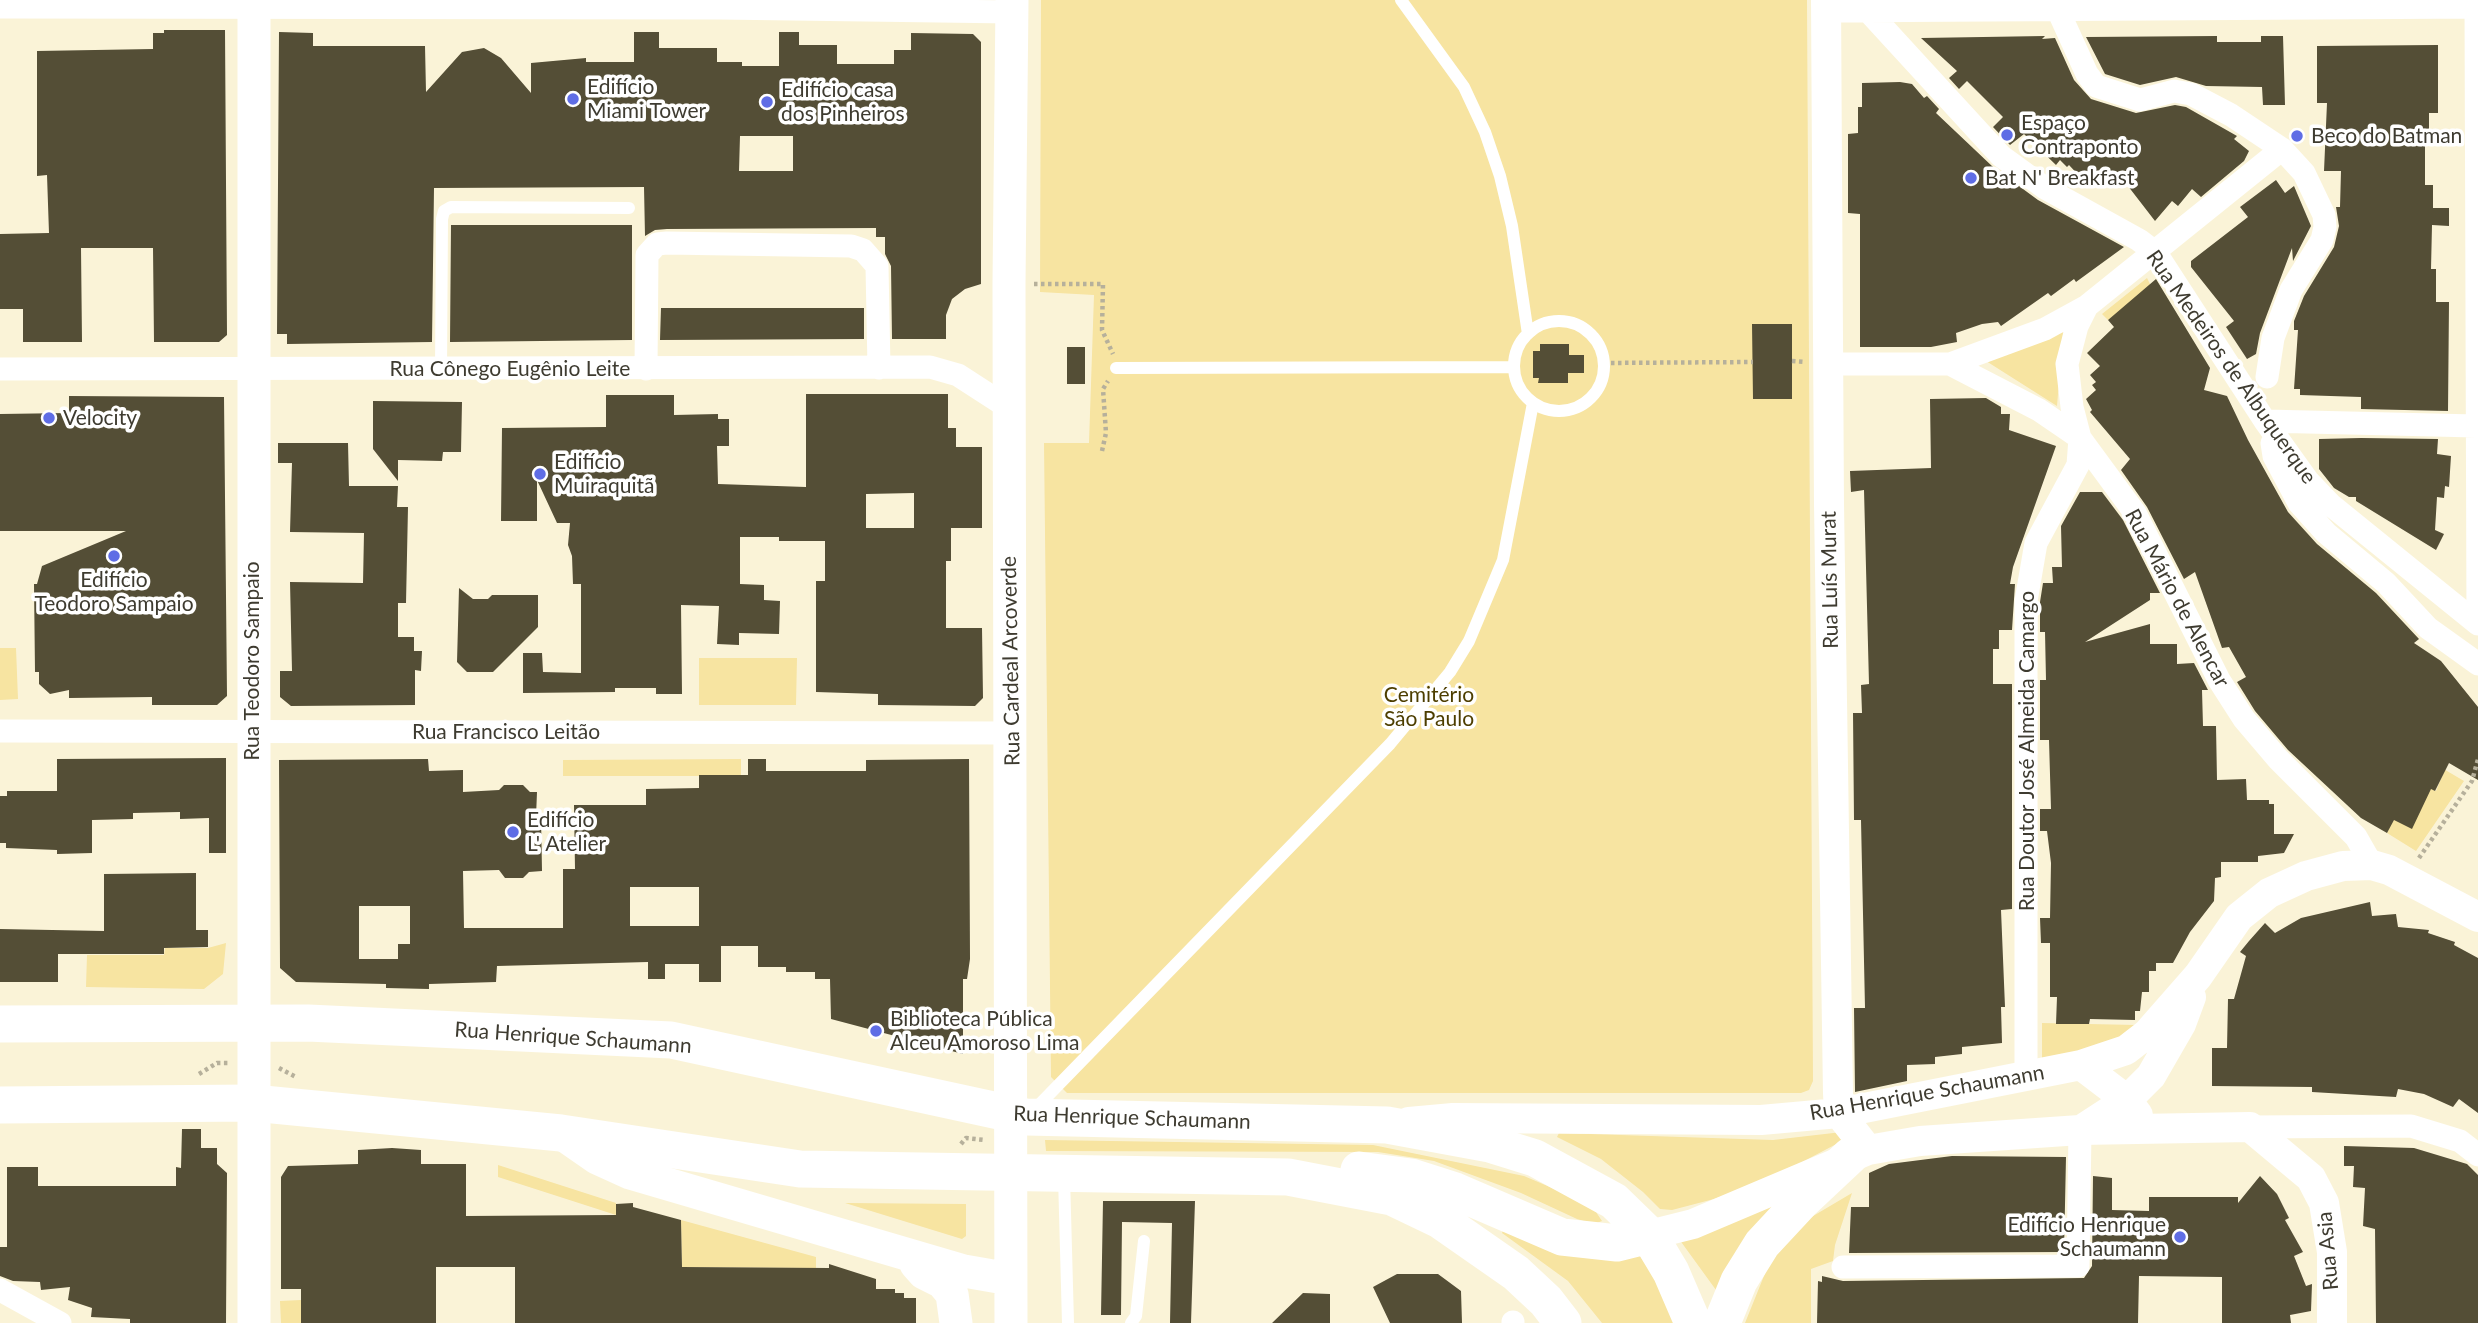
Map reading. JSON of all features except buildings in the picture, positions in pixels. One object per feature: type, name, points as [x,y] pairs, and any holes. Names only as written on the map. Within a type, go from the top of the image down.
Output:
[{"type":"main road","name":"Rua Cardeal Arcoverde","points":[[1011,1323],[1009,1172],[1018,1116],[1009,408],[1012,6]]},
{"type":"main road","name":"Rua Teodoro Sampaio","points":[[254,16],[254,1323]]},
{"type":"main road","name":"Rua Henrique Schaumann","points":[[0,1024],[252,1023],[578,1033],[671,1040],[1018,1116],[1387,1125]]},
{"type":"main road","points":[[0,1105],[253,1103],[561,1133],[800,1169],[1288,1177],[1339,1170],[1411,1177],[1455,1191],[1562,1237],[1617,1243],[1649,1235]]},
{"type":"main road","points":[[1387,1125],[1490,1143],[1535,1158],[1614,1201],[1649,1235],[1671,1272],[1693,1323]]},
{"type":"main road","points":[[561,1133],[597,1158],[630,1173],[964,1271],[1010,1279]]},
{"type":"main road","points":[[1721,1323],[1739,1281],[1762,1244],[1802,1201],[1859,1153]]},
{"type":"main road","points":[[1288,1177],[1392,1197],[1440,1220],[1490,1252],[1516,1273],[1546,1301],[1563,1323]]},
{"type":"main road","points":[[911,1256],[924,1273],[942,1282],[951,1294],[956,1323]]},
{"type":"street","points":[[0,7],[584,4],[1012,6]]},
{"type":"street","points":[[1826,5],[2057,8],[2477,5],[2478,623]]},
{"type":"street","name":"Rua Luís Murat","points":[[1826,5],[1828,363],[1839,1112]]},
{"type":"street","name":"Rua Medeiros de Albuquerque","points":[[1865,6],[2001,156],[2045,188],[2139,240],[2156,253],[2267,424],[2308,481],[2331,505],[2478,623]]},
{"type":"street","points":[[2057,8],[2087,74],[2096,86],[2140,100],[2182,91],[2231,115],[2282,149],[2304,173],[2324,215],[2325,227],[2322,240],[2291,290],[2273,338],[2267,377]]},
{"type":"street","points":[[1828,363],[1950,364],[2045,329],[2087,306],[2282,149]]},
{"type":"street","points":[[646,369],[647,256],[657,244],[667,243],[850,246],[863,250],[877,266],[879,368]]},
{"type":"street","name":"Rua Doutor José Almeida Camargo","points":[[2026,1075],[2026,601],[2036,543],[2087,463],[2071,407],[2067,364],[2077,326],[2087,306]]},
{"type":"street","points":[[1950,364],[2039,410],[2080,438]]},
{"type":"street","name":"Rua Cônego Eugênio Leite","points":[[0,369],[943,369],[1009,408]]},
{"type":"street","points":[[2476,426],[2267,424],[2274,456],[2299,503],[2326,533],[2386,583],[2428,628],[2478,664]]},
{"type":"street","name":"Rua Mário de Alencar","points":[[2087,463],[2135,513],[2219,680],[2244,719],[2278,759],[2356,837],[2372,865]]},
{"type":"street","name":"Rua Francisco Leitão","points":[[0,731],[1012,733]]},
{"type":"street","points":[[2081,1130],[2127,1100],[2151,1076],[2181,1024],[2198,976],[2239,917],[2269,893],[2328,869],[2372,865],[2404,878],[2478,916]]},
{"type":"street","name":"Rua Henrique Schaumann","points":[[1387,1125],[1452,1118],[1761,1120],[1839,1112],[2081,1065],[2138,1043],[2198,976]]},
{"type":"street","points":[[2081,1065],[2127,1100],[2138,1115],[2160,1128]]},
{"type":"street","points":[[1839,1112],[1859,1153]]},
{"type":"street","points":[[1649,1235],[1693,1224],[1859,1153],[1920,1141],[2081,1130],[2410,1126],[2460,1141],[2478,1155]]},
{"type":"street","name":"Rua Asia","points":[[2250,1127],[2311,1178],[2324,1203],[2332,1252],[2332,1323]]},
{"type":"street","points":[[1843,1267],[2078,1266],[2081,1130]]},
{"type":"street","points":[[0,1290],[61,1323]]},
{"type":"lane","points":[[1401,0],[1464,87],[1485,132],[1500,176],[1512,226],[1528,334]]},
{"type":"lane","points":[[441,369],[444,211],[451,207],[629,208]]},
{"type":"lane","points":[[1559,321],[1576,324],[1590,333],[1600,347],[1604,363],[1602,380],[1594,395],[1581,406],[1565,411],[1548,410],[1532,403],[1516,381],[1514,368],[1516,355],[1528,334],[1542,325],[1559,321]]},
{"type":"lane","points":[[1116,368],[1514,368]]},
{"type":"lane","points":[[1018,1116],[1390,744],[1450,672],[1474,630],[1503,560],[1519,489],[1532,403]]},
{"type":"lane","points":[[1064,1173],[1068,1323]]},
{"type":"lane","points":[[1131,1323],[1136,1316],[1144,1241]]},
{"type":"path","points":[[1009,284],[1103,284],[1102,330],[1104,340],[1115,356],[1116,368],[1103,389],[1106,433],[1102,451]]},
{"type":"path","points":[[1604,363],[1753,362]]},
{"type":"path","points":[[2404,878],[2472,781],[2478,759]]},
{"type":"green space","name":"Cemitério São Paulo","points":[[1041,0],[1807,0],[1813,1081],[1809,1090],[1801,1093],[1067,1093],[1051,1077],[1044,443],[1089,443],[1094,295],[1040,292]]},
{"type":"green space","points":[[2147,278],[2151,286],[2129,305],[2108,320],[2102,314]]},
{"type":"green space","points":[[2063,332],[2057,406],[1986,361]]},
{"type":"green space","points":[[0,648],[16,648],[18,699],[0,700]]},
{"type":"green space","points":[[699,658],[797,658],[796,705],[699,705]]},
{"type":"green space","points":[[2425,758],[2464,781],[2416,851],[2387,833],[2393,820],[2425,786],[2436,791],[2444,772]]},
{"type":"green space","points":[[741,759],[741,776],[563,776],[563,760]]},
{"type":"green space","points":[[226,943],[223,974],[204,989],[86,987],[87,955],[164,955],[165,948],[208,948]]},
{"type":"green space","points":[[2042,1023],[2136,1025],[2123,1045],[2042,1063]]},
{"type":"green space","points":[[1842,1132],[1844,1140],[1768,1180],[1672,1210],[1660,1209],[1601,1159],[1557,1137],[1559,1133],[1773,1140]]},
{"type":"green space","points":[[1045,1140],[1373,1145],[1524,1176],[1564,1193],[1596,1212],[1602,1221],[1594,1224],[1577,1219],[1521,1193],[1434,1161],[1378,1152],[1046,1151]]},
{"type":"green space","points":[[498,1165],[616,1203],[616,1215],[498,1177]]},
{"type":"green space","points":[[1852,1193],[1835,1245],[1833,1261],[1811,1269],[1811,1323],[1745,1323],[1770,1261],[1803,1222]]},
{"type":"green space","points":[[1775,1198],[1784,1208],[1716,1290],[1679,1239]]},
{"type":"green space","points":[[845,1203],[966,1204],[966,1236],[962,1239]]},
{"type":"green space","points":[[681,1220],[816,1257],[816,1268],[682,1267]]},
{"type":"green space","points":[[1504,1228],[1640,1256],[1665,1295],[1678,1323],[1602,1323],[1568,1281],[1502,1233]]},
{"type":"green space","points":[[301,1300],[301,1323],[281,1323],[280,1301]]},
{"type":"place","name":"Edifício Miami Tower","points":[[573,99]]},
{"type":"place","name":"Edifício casa dos Pinheiros","points":[[767,102]]},
{"type":"place","name":"Espaço Contraponto","points":[[2007,135]]},
{"type":"place","name":"Beco do Batman","points":[[2297,136]]},
{"type":"place","name":"Bat N' Breakfast","points":[[1971,178]]},
{"type":"place","name":"Velocity","points":[[49,418]]},
{"type":"place","name":"Edifício Muiraquitã","points":[[540,474]]},
{"type":"place","name":"Edifício Teodoro Sampaio","points":[[114,556]]},
{"type":"place","name":"Edifício L' Atelier","points":[[513,832]]},
{"type":"place","name":"Biblioteca Pública Alceu Amoroso Lima","points":[[876,1031]]},
{"type":"place","name":"Edifício Henrique Schaumann","points":[[2180,1237]]}]
